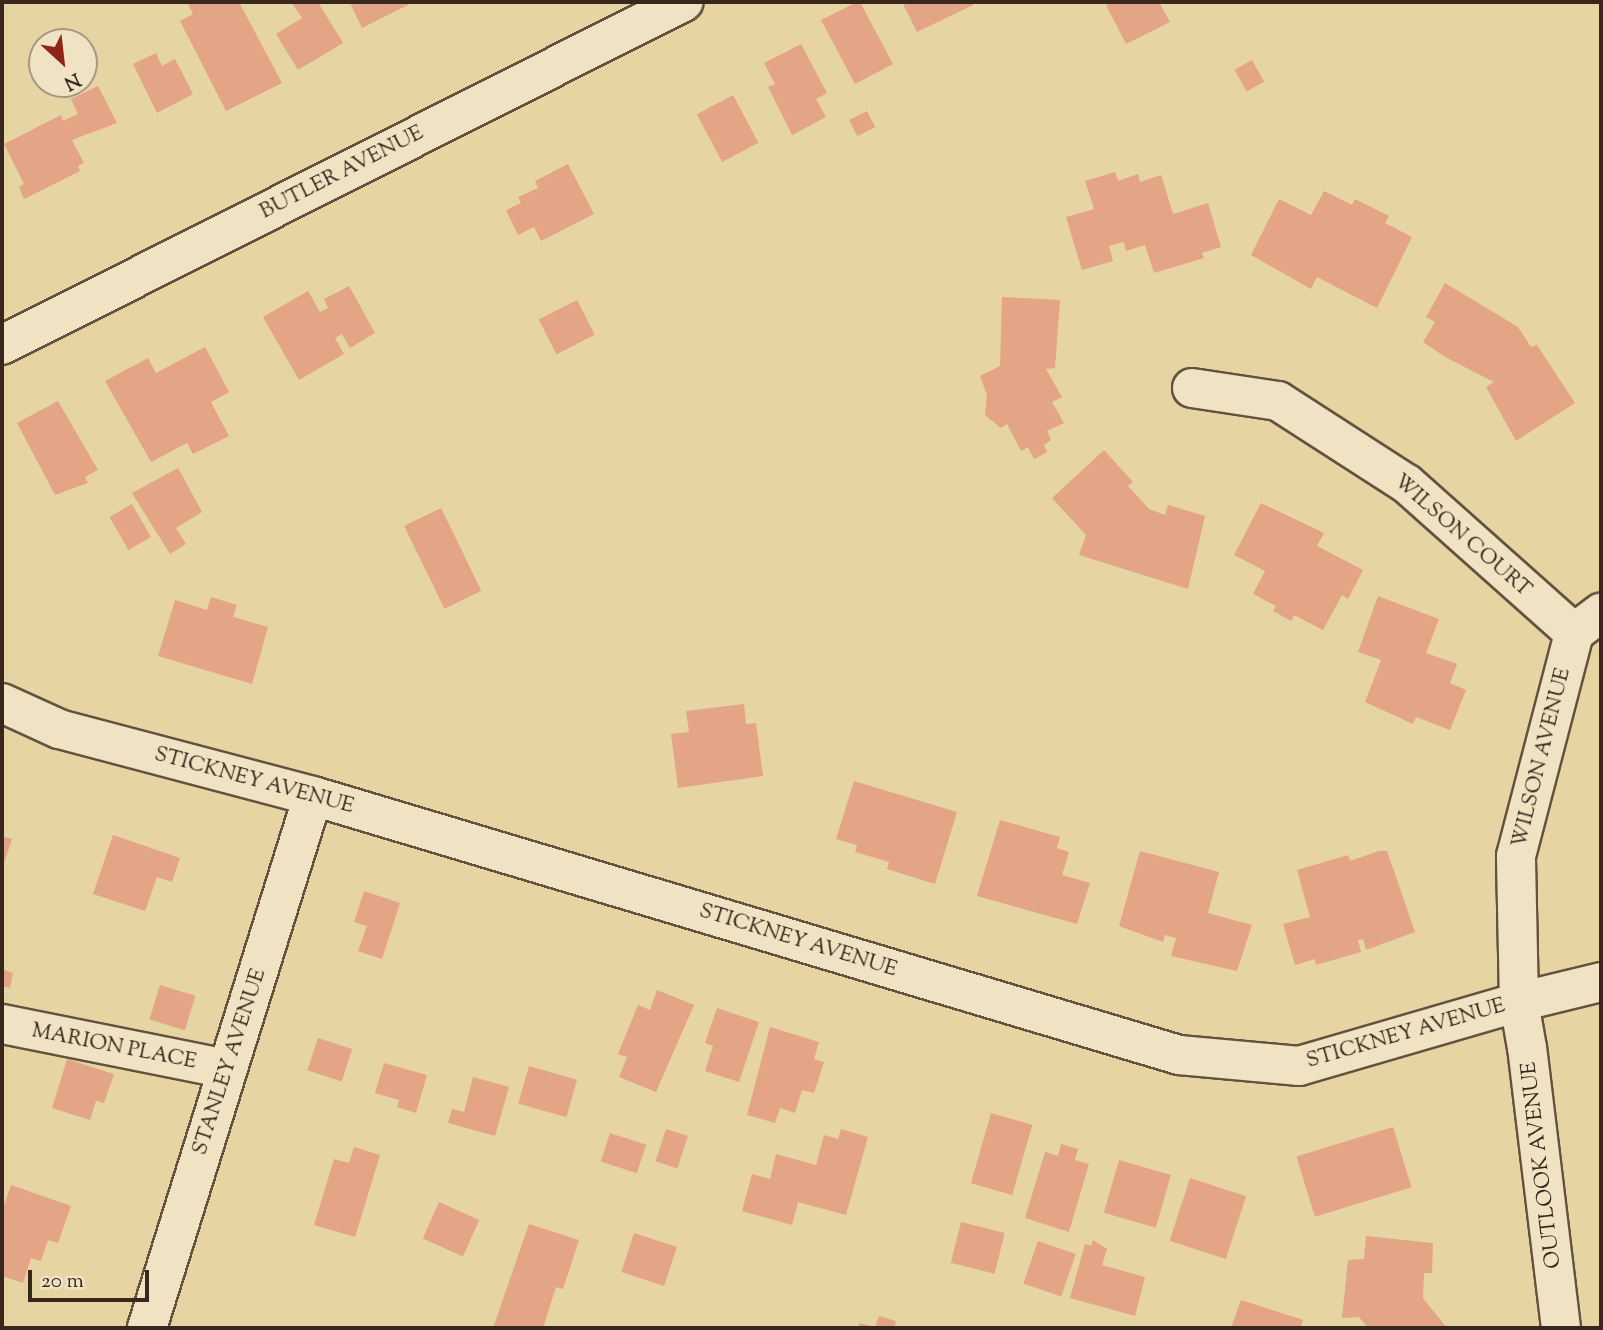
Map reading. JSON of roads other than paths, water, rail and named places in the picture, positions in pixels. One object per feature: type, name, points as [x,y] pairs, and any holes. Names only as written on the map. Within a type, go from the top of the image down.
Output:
[{"type":"street","name":"BUTLER AVENUE","points":[[2,345],[636,12],[683,2]]},
{"type":"street","name":"WILSON COURT","points":[[1192,388],[1278,401],[1407,484],[1588,623]]},
{"type":"street","name":"WILSON AVENUE","points":[[1519,1002],[1516,856],[1588,623]]},
{"type":"street","name":"STICKNEY AVENUE","points":[[2,703],[59,729],[313,796],[1180,1055],[1299,1066],[1519,1002],[1601,982]]},
{"type":"street","name":"STANLEY AVENUE","points":[[147,1328],[313,796]]},
{"type":"street","name":"OUTLOOK AVENUE","points":[[1519,1002],[1529,1061],[1561,1328]]},
{"type":"street","name":"MARION PLACE","points":[[2,1024],[227,1069]]}]
